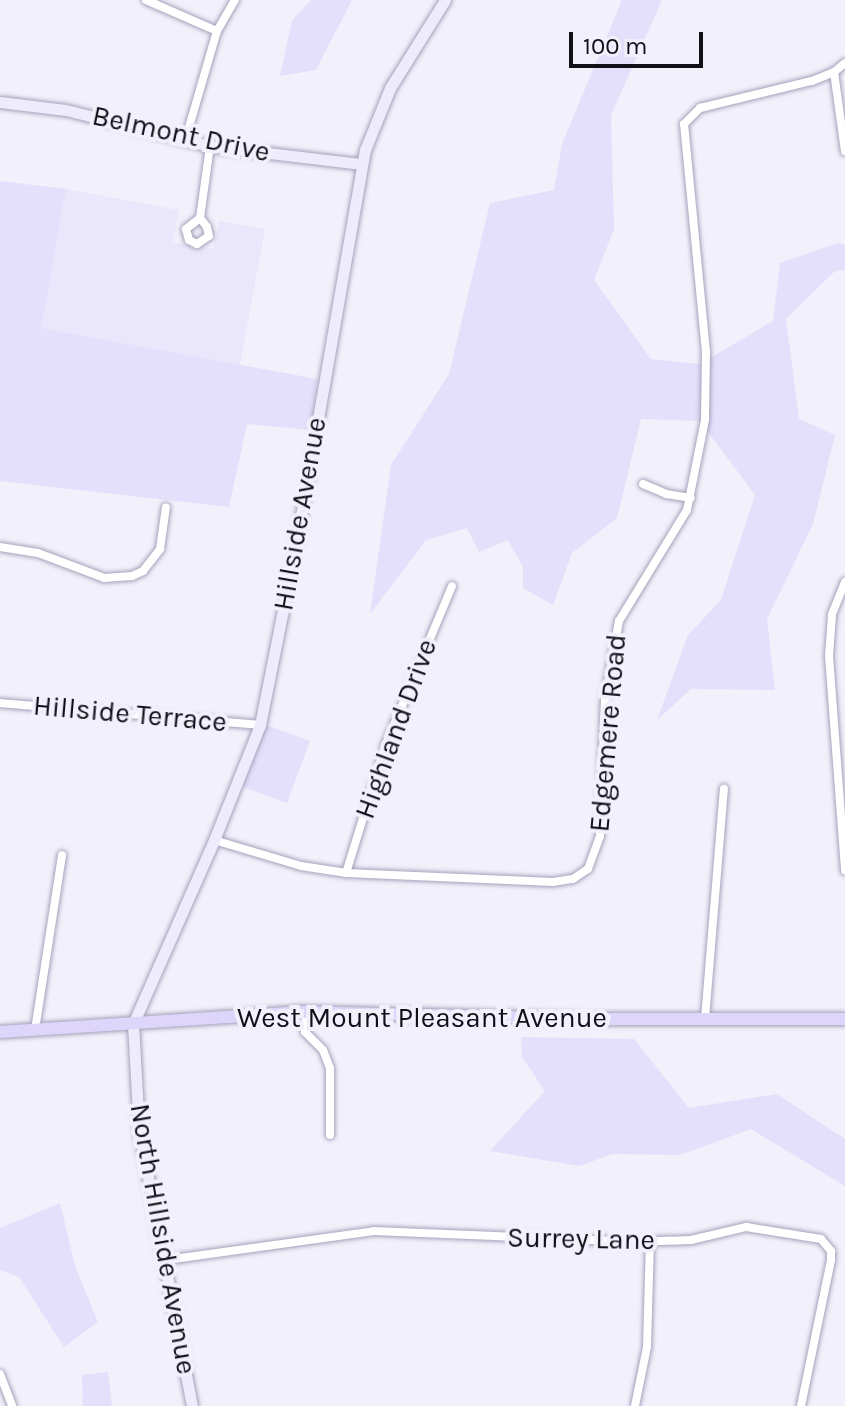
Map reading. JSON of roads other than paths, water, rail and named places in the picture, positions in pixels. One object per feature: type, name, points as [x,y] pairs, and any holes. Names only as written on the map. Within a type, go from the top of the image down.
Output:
[{"type":"main road","name":"West Mount Pleasant Avenue","points":[[0,1032],[306,1012],[845,1019]]},
{"type":"street","points":[[146,0],[217,31]]},
{"type":"street","points":[[185,141],[217,31],[235,0]]},
{"type":"street","name":"Hillside Avenue","points":[[133,1024],[214,840],[260,725],[292,570],[361,164],[390,88],[445,0]]},
{"type":"street","name":"Edgemere Road","points":[[214,840],[301,866],[346,873],[553,882],[573,879],[588,869],[600,836],[605,700],[619,621],[645,574],[675,532],[691,498],[705,420],[706,352],[684,124],[700,108],[834,72],[845,63]]},
{"type":"street","points":[[834,72],[845,151]]},
{"type":"street","name":"Belmont Drive","points":[[0,102],[66,110],[210,146],[361,164]]},
{"type":"street","points":[[200,218],[210,146]]},
{"type":"street","points":[[643,484],[666,494],[691,498]]},
{"type":"street","points":[[0,547],[38,553],[104,578],[132,576],[143,571],[160,549],[166,507]]},
{"type":"street","points":[[845,582],[832,615],[829,656],[845,870]]},
{"type":"street","name":"Highland Drive","points":[[346,873],[386,744],[452,586]]},
{"type":"street","name":"Hillside Terrace","points":[[0,703],[260,725]]},
{"type":"street","points":[[705,1019],[724,789]]},
{"type":"street","points":[[35,1030],[62,855]]},
{"type":"street","points":[[306,1012],[305,1032],[323,1050],[330,1068],[330,1135]]},
{"type":"street","name":"North Hillside Avenue","points":[[133,1024],[139,1131],[192,1406]]},
{"type":"street","name":"Surrey Lane","points":[[166,1260],[374,1231],[650,1241],[691,1240],[746,1227],[804,1235],[827,1244],[831,1260],[801,1406]]},
{"type":"street","points":[[635,1406],[647,1347],[650,1241]]},
{"type":"street","points":[[0,1374],[12,1406]]}]
